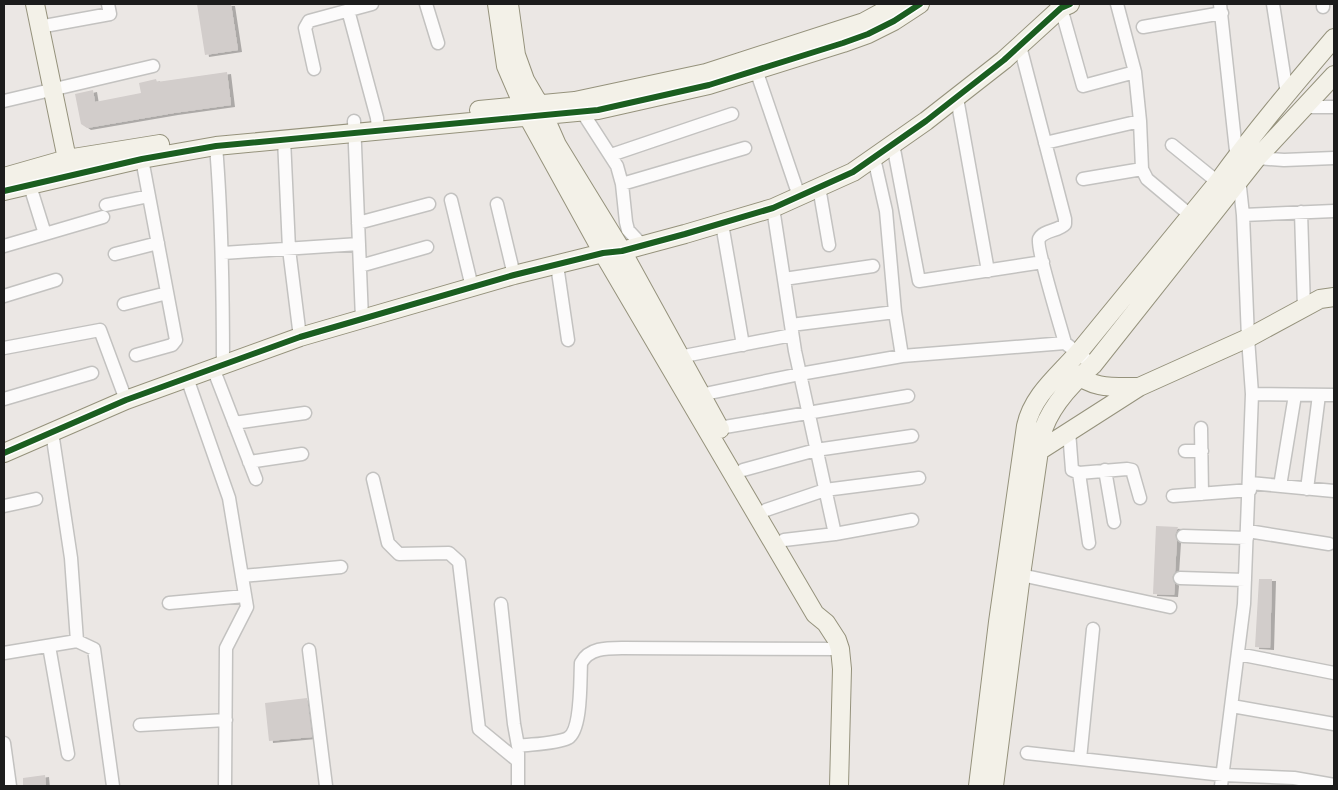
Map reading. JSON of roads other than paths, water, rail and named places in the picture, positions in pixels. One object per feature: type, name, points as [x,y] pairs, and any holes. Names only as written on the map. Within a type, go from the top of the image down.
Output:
[{"type":"street","points":[[35,4],[67,159]]},
{"type":"street","points":[[40,27],[110,14],[108,4]]},
{"type":"street","points":[[314,69],[306,24],[313,19],[372,4]]},
{"type":"street","points":[[426,4],[438,42]]},
{"type":"street","points":[[496,4],[506,66],[622,251],[700,395],[825,610],[826,623]]},
{"type":"street","points":[[509,4],[519,67],[534,111],[603,254],[814,614],[826,623],[837,640],[842,669],[839,786]]},
{"type":"street","points":[[754,65],[864,22],[897,4]]},
{"type":"street","points":[[4,191],[142,159],[216,146],[284,139],[425,115],[534,111],[578,106],[706,73],[754,65],[868,34],[894,22],[920,4]]},
{"type":"street","points":[[1117,4],[1135,72],[1142,169],[1147,179],[1190,215]]},
{"type":"street","points":[[1273,4],[1286,94]]},
{"type":"street","points":[[4,453],[126,400],[300,337],[514,275],[622,251],[722,224],[772,208],[852,172],[874,158],[957,98],[1066,6],[1083,86],[1135,72]]},
{"type":"street","points":[[1072,348],[1190,215],[1229,186],[1236,156],[1221,8],[1143,27]]},
{"type":"street","points":[[348,10],[378,124]]},
{"type":"street","points":[[1236,156],[1334,38]]},
{"type":"street","points":[[994,786],[1039,451],[1048,415],[1073,372],[1072,348],[1039,245],[1040,236],[1061,229],[1065,224],[1064,214],[1020,46]]},
{"type":"street","points":[[754,65],[799,196]]},
{"type":"street","points":[[4,101],[154,66]]},
{"type":"street","points":[[978,786],[998,622],[1026,426],[1031,409],[1039,395],[1073,372],[1093,365],[1229,186],[1306,107],[1334,75]]},
{"type":"street","points":[[957,98],[988,271]]},
{"type":"street","points":[[578,106],[611,155],[620,174],[628,230],[642,245]]},
{"type":"street","points":[[1306,107],[1334,107]]},
{"type":"street","points":[[611,155],[732,114]]},
{"type":"street","points":[[1045,143],[1140,121]]},
{"type":"street","points":[[4,177],[67,159],[214,134],[354,127]]},
{"type":"street","points":[[354,127],[362,319]]},
{"type":"street","points":[[284,139],[290,249],[300,337]]},
{"type":"street","points":[[893,144],[919,281],[1043,262]]},
{"type":"street","points":[[1172,145],[1229,186],[1244,216],[1252,394],[1250,487],[1244,604],[1222,781]]},
{"type":"street","points":[[216,146],[223,254],[218,367],[234,423],[256,480]]},
{"type":"street","points":[[622,184],[745,148]]},
{"type":"street","points":[[874,158],[886,211],[895,312],[902,356]]},
{"type":"street","points":[[1257,158],[1284,160],[1334,158]]},
{"type":"street","points":[[136,355],[172,345],[176,340],[142,159]]},
{"type":"street","points":[[1083,179],[1142,169]]},
{"type":"street","points":[[30,186],[45,234]]},
{"type":"street","points":[[819,187],[829,245]]},
{"type":"street","points":[[4,246],[45,234],[149,196]]},
{"type":"street","points":[[451,200],[472,287]]},
{"type":"street","points":[[358,223],[429,204]]},
{"type":"street","points":[[498,204],[514,275]]},
{"type":"street","points":[[772,208],[791,330],[835,534]]},
{"type":"street","points":[[1244,216],[1334,211]]},
{"type":"street","points":[[1301,212],[1304,308]]},
{"type":"street","points":[[722,224],[744,345]]},
{"type":"street","points":[[115,254],[158,243]]},
{"type":"street","points":[[223,254],[359,244]]},
{"type":"street","points":[[360,266],[427,247]]},
{"type":"street","points":[[557,265],[568,340]]},
{"type":"street","points":[[784,280],[873,266]]},
{"type":"street","points":[[4,296],[56,280]]},
{"type":"street","points":[[124,304],[167,293]]},
{"type":"street","points":[[1039,451],[1139,386],[1248,338],[1320,299],[1334,297]]},
{"type":"street","points":[[679,357],[744,345],[791,330],[895,312]]},
{"type":"street","points":[[4,348],[100,330],[126,400]]},
{"type":"street","points":[[700,395],[800,374],[902,356],[1072,348],[1093,365]]},
{"type":"street","points":[[1073,372],[1100,386],[1139,386]]},
{"type":"street","points":[[4,399],[92,373]]},
{"type":"street","points":[[187,378],[228,498],[247,607],[226,648],[225,786]]},
{"type":"street","points":[[1252,394],[1334,396]]},
{"type":"street","points":[[1280,486],[1295,395]]},
{"type":"street","points":[[1307,489],[1319,395]]},
{"type":"street","points":[[719,428],[908,396]]},
{"type":"street","points":[[234,423],[305,413]]},
{"type":"street","points":[[1202,428],[1202,494]]},
{"type":"street","points":[[1069,431],[1070,464],[1072,470],[1078,473],[1132,470],[1140,498]]},
{"type":"street","points":[[52,432],[71,558],[77,641]]},
{"type":"street","points":[[744,470],[816,450],[912,436]]},
{"type":"street","points":[[1185,451],[1202,451]]},
{"type":"street","points":[[249,462],[302,454]]},
{"type":"street","points":[[1105,470],[1114,522]]},
{"type":"street","points":[[1078,473],[1089,542]]},
{"type":"street","points":[[766,510],[825,490],[918,478]]},
{"type":"street","points":[[373,479],[388,543],[399,554],[449,553],[459,562],[479,729],[518,761]]},
{"type":"street","points":[[1173,496],[1250,487],[1280,486],[1334,491]]},
{"type":"street","points":[[4,506],[36,499]]},
{"type":"street","points":[[784,540],[835,534],[912,520]]},
{"type":"street","points":[[1183,536],[1248,534],[1329,544]]},
{"type":"street","points":[[242,576],[341,567]]},
{"type":"street","points":[[1021,575],[1170,607]]},
{"type":"street","points":[[1180,578],[1245,580]]},
{"type":"street","points":[[168,604],[245,596]]},
{"type":"street","points":[[501,604],[514,729],[518,746],[518,786]]},
{"type":"street","points":[[1080,759],[1094,628]]},
{"type":"street","points":[[4,653],[77,641],[94,649],[113,786]]},
{"type":"street","points":[[49,646],[68,754]]},
{"type":"street","points":[[518,746],[560,741],[574,733],[577,722],[581,663],[585,656],[594,651],[622,648],[840,649]]},
{"type":"street","points":[[310,650],[326,786]]},
{"type":"street","points":[[1238,654],[1334,673]]},
{"type":"street","points":[[1232,706],[1334,724]]},
{"type":"street","points":[[140,725],[226,720]]},
{"type":"street","points":[[4,743],[10,786]]},
{"type":"street","points":[[1027,754],[1080,759],[1222,781],[1294,778],[1334,785]]}]
